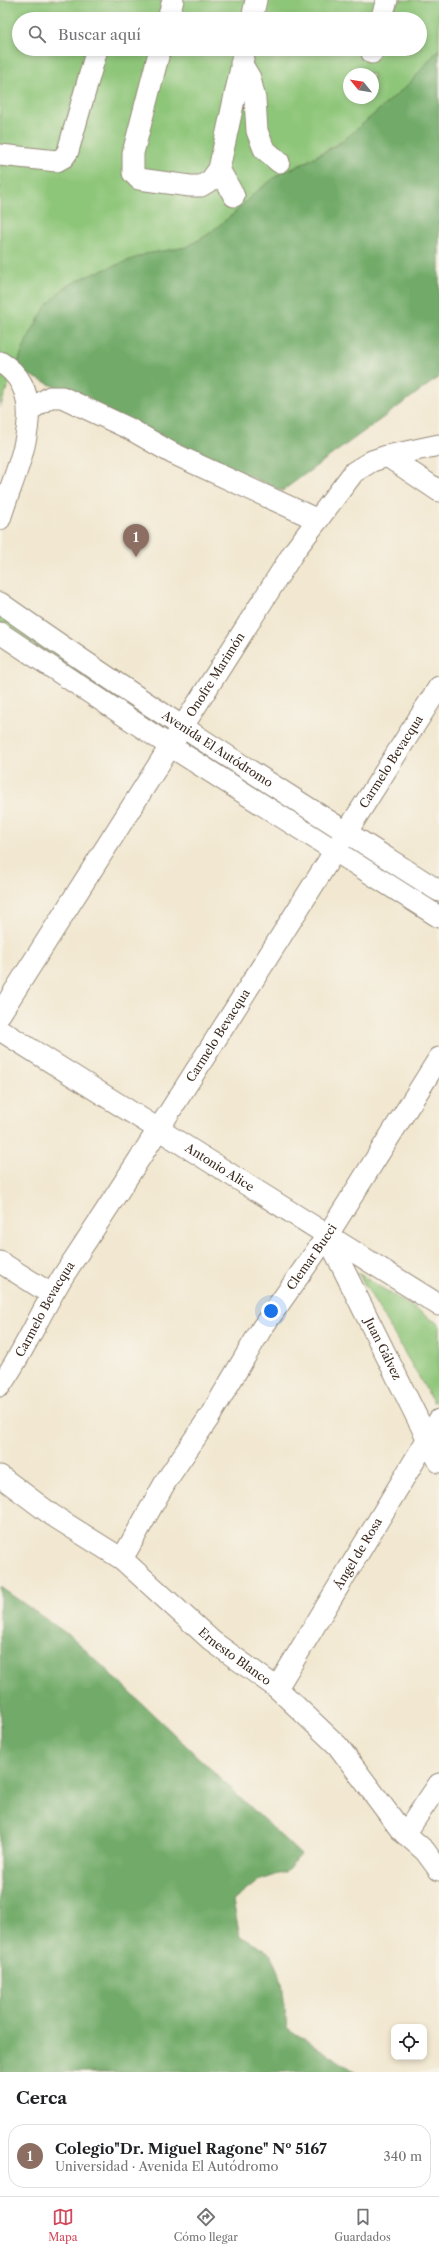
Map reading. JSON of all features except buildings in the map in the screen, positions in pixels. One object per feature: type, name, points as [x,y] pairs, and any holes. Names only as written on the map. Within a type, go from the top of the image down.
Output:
[{"type":"street","points":[[170,12],[173,0]]},
{"type":"street","points":[[253,12],[256,0]]},
{"type":"street","points":[[384,12],[387,0]]},
{"type":"street","points":[[0,155],[57,161],[64,157],[95,56]]},
{"type":"street","points":[[158,56],[133,153],[133,173],[139,179],[190,186],[201,186],[211,180],[219,169],[243,56]]},
{"type":"street","points":[[243,56],[253,92],[257,131],[264,149],[279,162]]},
{"type":"street","points":[[219,169],[234,196]]},
{"type":"street","points":[[0,362],[19,379],[25,391],[30,410],[30,420],[19,464],[0,519]]},
{"type":"street","points":[[30,410],[50,397],[62,397],[130,429],[172,453],[318,520]]},
{"type":"street","name":"Onofre Marimón","points":[[0,1014],[295,550],[354,472],[372,461],[387,456],[439,445]]},
{"type":"street","points":[[387,456],[439,491]]},
{"type":"street","name":"Avenida El Autódromo","points":[[0,603],[82,661],[182,727],[439,891]]},
{"type":"street","name":"Avenida El Autódromo","points":[[0,633],[170,746],[439,917]]},
{"type":"street","name":"Carmelo Bevacqua","points":[[0,1386],[35,1329],[51,1294],[159,1131],[334,851],[439,687]]},
{"type":"street","name":"Antonio Alice","points":[[0,1030],[439,1305]]},
{"type":"street","name":"Clemar Bucci","points":[[122,1558],[166,1481],[210,1416],[262,1328],[327,1236],[439,1058]]},
{"type":"street","name":"Juan Gálvez","points":[[327,1236],[439,1462]]},
{"type":"street","points":[[0,1262],[51,1294]]},
{"type":"street","name":"Ángel de Rosa","points":[[277,1688],[439,1420]]},
{"type":"street","name":"Ernesto Blanco","points":[[0,1476],[52,1515],[122,1558],[212,1641],[277,1688],[338,1746],[405,1834],[425,1851],[439,1870]]},
{"type":"street","points":[[405,1834],[439,1784]]},
{"type":"green space","points":[[0,0],[439,0],[439,49],[410,83],[350,135],[339,143],[293,169],[281,173],[256,192],[232,215],[207,235],[187,247],[146,254],[85,277],[64,288],[46,306],[27,340],[18,363],[14,368],[0,408]]},
{"type":"green space","points":[[439,49],[439,377],[282,491],[14,368],[18,363],[27,340],[46,306],[64,288],[85,277],[146,254],[187,247],[207,235],[232,215],[256,192],[281,173],[299,166],[339,144],[410,83]]},
{"type":"green space","points":[[0,616],[159,721],[155,726],[0,623]]},
{"type":"green space","points":[[192,744],[327,831],[324,836],[189,749]]},
{"type":"green space","points":[[358,1273],[439,1324],[439,1396],[434,1403]]},
{"type":"green space","points":[[0,1587],[73,1638],[301,1855],[285,1872],[258,1881],[233,1901],[240,1936],[270,1953],[282,1981],[287,2028],[356,2072],[0,2072]]},
{"type":"place","name":"Colegio\"Dr. Miguel Ragone\" Nº 5167","points":[[136,557]]}]
